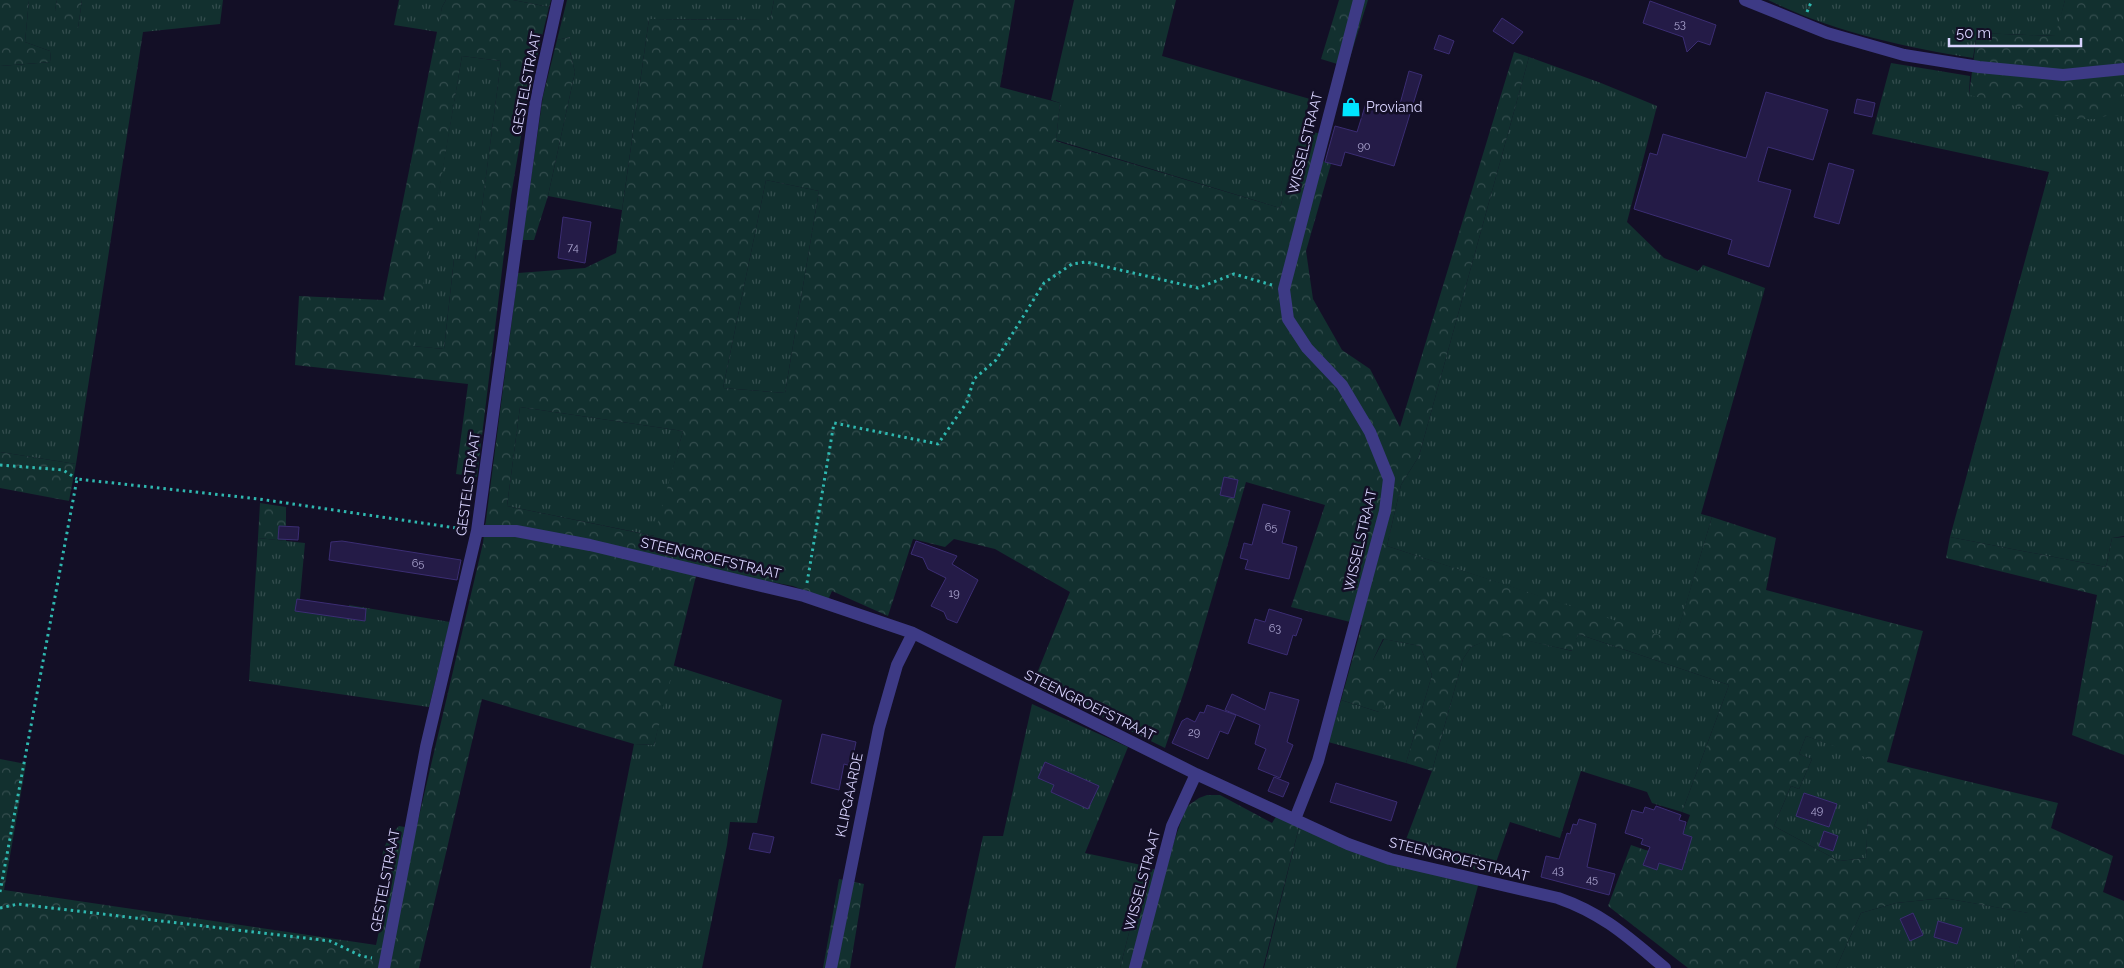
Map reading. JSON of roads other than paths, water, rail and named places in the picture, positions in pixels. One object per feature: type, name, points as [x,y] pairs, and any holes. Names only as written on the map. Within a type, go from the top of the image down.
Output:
[{"type":"street","name":"GESTELSTRAAT","points":[[385,964],[426,747],[477,531],[536,99],[558,0]]},
{"type":"street","name":"WISSELSTRAAT","points":[[1295,819],[1318,761],[1385,511],[1389,479],[1370,432],[1342,385],[1307,348],[1288,319],[1284,289],[1359,0]]},
{"type":"street","points":[[1745,0],[1827,32],[1904,55],[1979,67],[2063,75],[2124,69]]},
{"type":"street","name":"STEENGROEFSTRAAT","points":[[477,531],[516,531],[590,545],[804,596],[913,633],[1196,774],[1348,844],[1390,859],[1558,898],[1583,907],[1610,922],[1665,968]]},
{"type":"street","name":"KLIPGAARDE","points":[[830,968],[879,728],[898,665],[913,633]]},
{"type":"street","name":"WISSELSTRAAT","points":[[1135,968],[1172,826],[1196,774]]},
{"type":"place","name":"Proviand","points":[[1351,107]]}]
